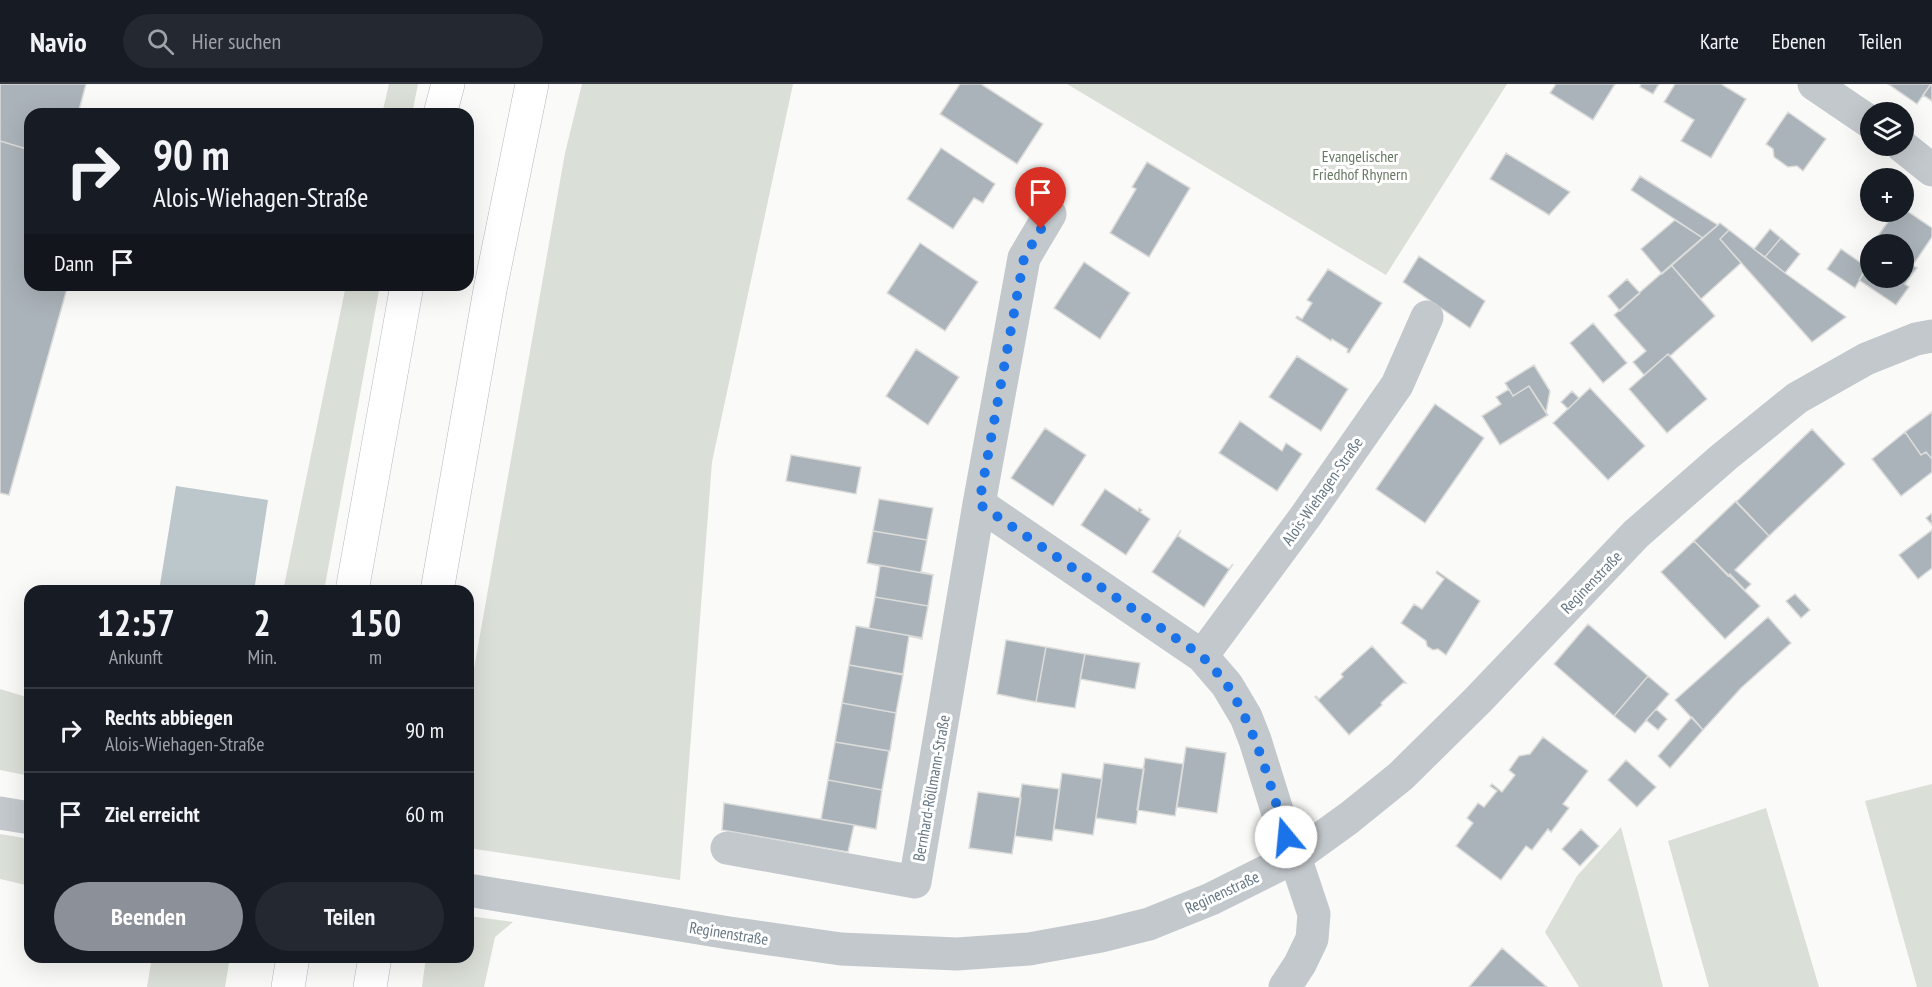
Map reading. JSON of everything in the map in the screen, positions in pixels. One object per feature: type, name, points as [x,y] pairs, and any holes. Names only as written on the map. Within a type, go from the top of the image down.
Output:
[{"type":"highway","points":[[442,108],[448,84]]},
{"type":"highway","points":[[439,585],[490,290],[532,84]]},
{"type":"highway","points":[[353,585],[406,291]]},
{"type":"highway","points":[[288,987],[292,963]]},
{"type":"highway","points":[[370,987],[374,963]]},
{"type":"street","points":[[1814,84],[1860,115]]},
{"type":"street","points":[[1914,156],[1932,170]]},
{"type":"street","points":[[1050,214],[1024,258],[979,504],[1202,656],[1227,685],[1246,717],[1256,740],[1286,837],[1314,914],[1312,939],[1285,987]]},
{"type":"street","name":"Alois-Wiehagen-Straße","points":[[1202,656],[1305,517],[1397,385],[1427,317]]},
{"type":"street","name":"Reginenstraße","points":[[474,891],[841,949],[957,954],[1029,949],[1101,936],[1149,924],[1211,899],[1295,857],[1401,776],[1478,700],[1636,534],[1724,457],[1797,398],[1866,359],[1916,339],[1932,336]]},
{"type":"street","name":"Bernhard-Röllmann-Straße","points":[[727,848],[915,882],[979,504]]},
{"type":"street","points":[[0,813],[24,817]]},
{"type":"green space","points":[[389,84],[418,84],[413,108],[383,108]]},
{"type":"green space","points":[[582,84],[793,84],[712,462],[680,880],[474,849],[474,669],[565,153]]},
{"type":"green space","name":"Evangelischer Friedhof Rhynern","points":[[1067,84],[1507,84],[1386,275]]},
{"type":"green space","points":[[345,291],[379,291],[325,585],[284,585]]},
{"type":"green space","points":[[0,689],[24,696],[24,775],[0,770]]},
{"type":"green space","points":[[1932,784],[1932,987],[1917,987],[1865,801]]},
{"type":"green space","points":[[1766,808],[1819,987],[1709,987],[1668,841]]},
{"type":"green space","points":[[1621,827],[1663,987],[1579,987],[1545,932],[1577,876]]},
{"type":"green space","points":[[0,834],[24,838],[24,885],[0,879]]},
{"type":"green space","points":[[474,917],[513,922],[495,937],[484,987],[422,987],[425,963],[474,963]]},
{"type":"green space","points":[[151,963],[229,963],[225,987],[147,987]]},
{"type":"shaded area","points":[[176,486],[268,500],[255,585],[160,585]]},
{"type":"building","points":[[0,84],[86,84],[80,108],[24,108],[24,148],[0,141]]},
{"type":"building","points":[[960,84],[981,84],[1043,124],[1017,164],[940,114]]},
{"type":"building","points":[[1556,84],[1615,84],[1593,120],[1550,93]]},
{"type":"building","points":[[1641,84],[1659,84],[1653,94],[1640,87]]},
{"type":"building","points":[[1675,84],[1721,84],[1746,99],[1711,158],[1681,141],[1694,120],[1664,102]]},
{"type":"building","points":[[1888,84],[1931,84],[1917,104]]},
{"type":"building","points":[[1932,84],[1932,101],[1923,95]]},
{"type":"building","points":[[1788,112],[1826,139],[1803,171],[1797,166],[1788,167],[1774,157],[1773,149],[1766,144]]},
{"type":"building","points":[[0,141],[24,148],[24,291],[66,291],[9,495],[0,493]]},
{"type":"building","points":[[941,148],[995,184],[983,203],[974,198],[953,229],[907,199]]},
{"type":"building","points":[[1506,153],[1570,192],[1549,215],[1490,179]]},
{"type":"building","points":[[1147,162],[1190,188],[1149,257],[1110,233],[1136,189],[1132,187]]},
{"type":"building","points":[[1640,176],[1718,225],[1703,238],[1631,190]]},
{"type":"building","points":[[1914,216],[1932,228],[1932,237],[1914,264],[1914,234],[1879,234],[1888,222],[1914,222]]},
{"type":"building","points":[[1675,220],[1703,238],[1662,274],[1641,249]]},
{"type":"building","points":[[1720,223],[1729,230],[1720,239],[1741,263],[1701,299],[1671,265]]},
{"type":"building","points":[[1770,229],[1781,238],[1765,257],[1754,249]]},
{"type":"building","points":[[1729,230],[1846,317],[1812,342],[1720,239]]},
{"type":"building","points":[[1781,238],[1800,254],[1785,273],[1765,257]]},
{"type":"building","points":[[920,243],[978,282],[945,331],[887,293]]},
{"type":"building","points":[[1841,249],[1860,262],[1860,279],[1855,288],[1827,269]]},
{"type":"building","points":[[1419,256],[1485,301],[1470,328],[1403,282]]},
{"type":"building","points":[[1084,262],[1130,293],[1100,339],[1054,308]]},
{"type":"building","points":[[1671,265],[1715,316],[1670,356],[1668,354],[1644,375],[1633,362],[1646,351],[1614,315]]},
{"type":"building","points":[[1328,269],[1382,303],[1349,353],[1348,349],[1332,339],[1331,341],[1296,318],[1297,316],[1302,319],[1312,303],[1307,300]]},
{"type":"building","points":[[1627,279],[1640,293],[1620,311],[1608,296]]},
{"type":"building","points":[[1871,288],[1908,288],[1896,305]]},
{"type":"building","points":[[1593,323],[1627,363],[1603,383],[1570,343]]},
{"type":"building","points":[[916,349],[959,377],[928,425],[886,396]]},
{"type":"building","points":[[1668,354],[1707,399],[1667,433],[1629,389]]},
{"type":"building","points":[[1297,356],[1348,389],[1321,431],[1269,397]]},
{"type":"building","points":[[1534,365],[1550,391],[1546,413],[1529,386],[1513,396],[1505,383]]},
{"type":"building","points":[[1529,386],[1548,415],[1500,445],[1482,416],[1501,404],[1496,397],[1509,389],[1513,396]]},
{"type":"building","points":[[1590,388],[1645,446],[1608,480],[1553,423]]},
{"type":"building","points":[[1572,391],[1579,398],[1568,409],[1561,402]]},
{"type":"building","points":[[1435,404],[1484,438],[1425,523],[1376,489]]},
{"type":"building","points":[[1932,412],[1932,459],[1926,452],[1921,455],[1905,432]]},
{"type":"building","points":[[1240,421],[1282,451],[1286,443],[1302,454],[1277,491],[1219,453]]},
{"type":"building","points":[[1045,428],[1086,455],[1053,506],[1011,478]]},
{"type":"building","points":[[1812,429],[1845,464],[1769,536],[1736,502]]},
{"type":"building","points":[[1905,432],[1921,455],[1926,452],[1932,459],[1932,472],[1901,496],[1872,459]]},
{"type":"building","points":[[791,455],[861,467],[856,494],[786,481]]},
{"type":"building","points":[[1105,489],[1138,511],[1139,508],[1142,510],[1140,512],[1150,519],[1126,555],[1081,525]]},
{"type":"building","points":[[879,499],[933,508],[927,540],[873,531]]},
{"type":"building","points":[[1736,501],[1769,536],[1735,570],[1751,584],[1745,590],[1694,541]]},
{"type":"building","points":[[1932,513],[1932,525],[1926,518]]},
{"type":"building","points":[[1181,530],[1178,536],[1229,569],[1233,564],[1204,607],[1152,572]]},
{"type":"building","points":[[1932,530],[1932,568],[1918,579],[1899,555]]},
{"type":"building","points":[[873,531],[927,540],[921,572],[934,575],[867,563]]},
{"type":"building","points":[[1694,541],[1760,606],[1725,639],[1661,572]]},
{"type":"building","points":[[867,563],[933,575],[928,606],[875,597],[880,566]]},
{"type":"building","points":[[1437,571],[1480,601],[1446,655],[1438,649],[1433,650],[1427,646],[1426,641],[1401,623],[1414,604],[1422,609],[1444,579],[1436,573]]},
{"type":"building","points":[[1795,594],[1810,610],[1801,618],[1786,601]]},
{"type":"building","points":[[875,597],[928,606],[922,638],[856,626],[869,628]]},
{"type":"building","points":[[1768,617],[1791,643],[1741,688],[1703,730],[1675,700]]},
{"type":"building","points":[[1588,624],[1648,676],[1614,716],[1554,664]]},
{"type":"building","points":[[856,626],[922,638],[922,639],[909,636],[903,674],[849,665]]},
{"type":"building","points":[[1006,640],[1046,647],[1036,702],[997,694]]},
{"type":"building","points":[[1372,646],[1406,683],[1403,683],[1381,703],[1382,705],[1349,735],[1315,697],[1319,699],[1343,677],[1341,674]]},
{"type":"building","points":[[1046,647],[1085,654],[1075,708],[1036,702]]},
{"type":"building","points":[[1085,654],[1140,663],[1135,689],[1080,679]]},
{"type":"building","points":[[849,665],[903,675],[896,713],[842,703]]},
{"type":"building","points":[[1648,676],[1669,694],[1635,733],[1614,716]]},
{"type":"building","points":[[842,703],[896,713],[890,751],[835,742]]},
{"type":"building","points":[[1656,709],[1667,719],[1658,730],[1646,720]]},
{"type":"building","points":[[1692,717],[1703,730],[1670,768],[1658,756]]},
{"type":"building","points":[[1543,737],[1588,771],[1563,804],[1569,808],[1551,832],[1548,829],[1532,850],[1526,846],[1501,880],[1456,846],[1473,823],[1467,818],[1478,803],[1484,807],[1497,791],[1490,786],[1492,784],[1502,792],[1515,775],[1509,770],[1519,756],[1530,754]]},
{"type":"building","points":[[835,742],[889,751],[882,790],[828,780]]},
{"type":"building","points":[[1186,747],[1226,753],[1217,813],[1177,807]]},
{"type":"building","points":[[1145,758],[1183,764],[1175,816],[1137,810]]},
{"type":"building","points":[[1626,760],[1656,787],[1637,807],[1608,780]]},
{"type":"building","points":[[1104,763],[1144,769],[1136,824],[1096,818]]},
{"type":"building","points":[[1062,773],[1102,779],[1093,835],[1054,829]]},
{"type":"building","points":[[828,780],[882,790],[876,829],[821,819]]},
{"type":"building","points":[[1022,784],[1059,789],[1052,841],[1015,836]]},
{"type":"building","points":[[978,792],[1021,798],[1012,854],[969,848]]},
{"type":"building","points":[[724,803],[854,825],[848,852],[722,830]]},
{"type":"building","points":[[1581,829],[1599,846],[1580,866],[1562,849]]},
{"type":"building","points":[[1502,948],[1547,987],[1469,987]]},
{"type":"route","points":[[1041,229],[1024,258],[979,504],[1202,656],[1227,685],[1246,717],[1256,740],[1286,837]]}]
